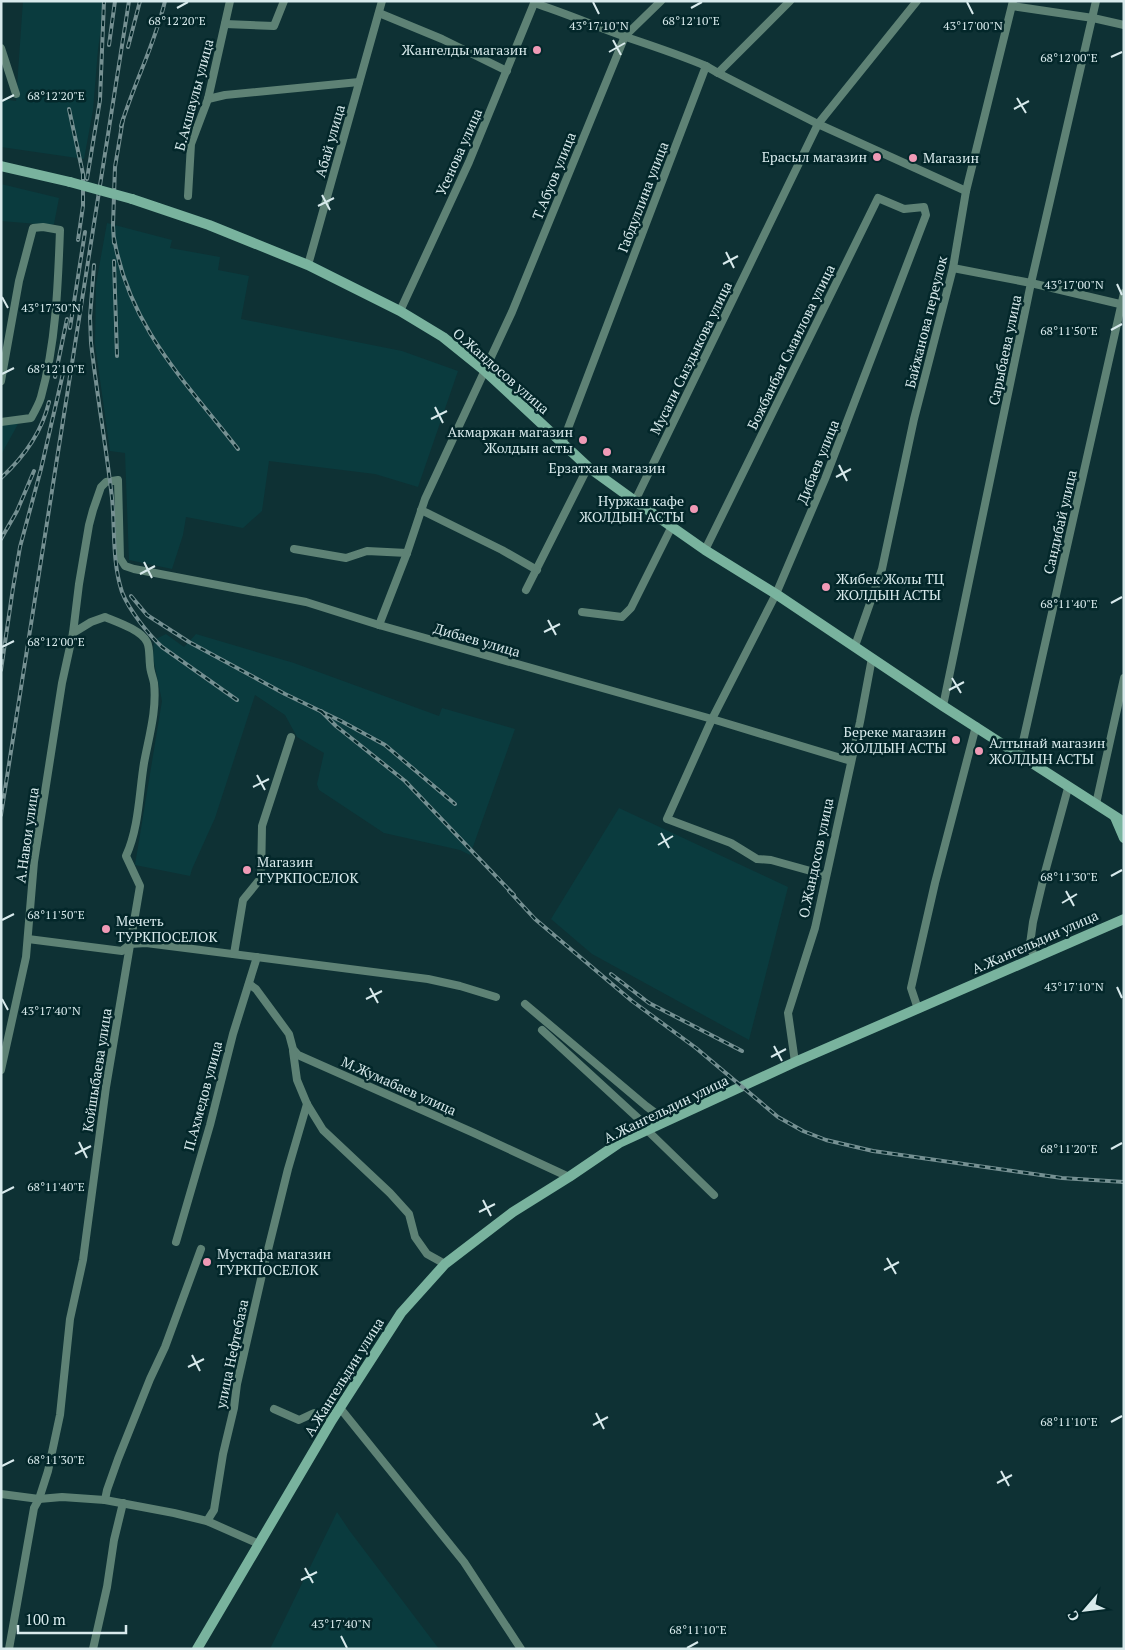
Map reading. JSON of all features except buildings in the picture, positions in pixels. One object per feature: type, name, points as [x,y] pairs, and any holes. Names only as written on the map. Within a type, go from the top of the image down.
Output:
[{"type":"main road","name":"О.Жандосов улица","points":[[1,166],[132,199],[209,225],[308,265],[400,311],[443,337],[484,370],[588,467],[635,501],[705,550],[856,646],[1068,788],[1119,819]]},
{"type":"main road","points":[[1119,819],[1124,838]]},
{"type":"main road","name":"А.Жангельдин улица","points":[[197,1649],[333,1418],[401,1313],[445,1264],[513,1212],[619,1143],[796,1062],[1121,918]]},
{"type":"street","name":"Б.Акшаулы улица","points":[[188,196],[191,144],[208,99],[230,1]]},
{"type":"street","points":[[225,24],[274,26],[284,1]]},
{"type":"street","name":"Абай улица","points":[[308,265],[382,1]]},
{"type":"street","name":"Т.Абуов улица","points":[[484,370],[512,312],[625,36],[661,1]]},
{"type":"street","points":[[718,73],[790,1]]},
{"type":"street","name":"Мусали Сыздыкова улица","points":[[635,501],[818,124],[917,1]]},
{"type":"street","name":"Сарыбаева улица","points":[[943,706],[1031,283],[1096,1]]},
{"type":"street","points":[[534,2],[706,66],[818,124],[966,191]]},
{"type":"street","name":"Усенова улица","points":[[400,311],[469,162],[534,2]]},
{"type":"street","points":[[1013,4],[1124,25]]},
{"type":"street","name":"Байжанова переулок","points":[[856,646],[882,569],[914,418],[953,268],[966,191],[1013,4]]},
{"type":"street","points":[[379,12],[442,39],[507,71]]},
{"type":"street","points":[[1,48],[4,67],[16,94]]},
{"type":"street","name":"Габдуллина улица","points":[[562,444],[706,66]]},
{"type":"street","name":"Абай улица","points":[[208,99],[226,95],[359,82]]},
{"type":"street","name":"Божбанбая Смаилова улица","points":[[705,550],[878,198],[904,209],[924,207]]},
{"type":"street","name":"Дибаев улица","points":[[825,875],[771,860],[757,859],[731,843],[667,819],[712,719],[776,594],[825,479],[926,215],[924,207]]},
{"type":"street","points":[[1,381],[19,281],[33,228],[43,227],[60,230],[58,291],[50,354],[41,399],[31,418],[1,422]]},
{"type":"street","points":[[953,268],[1031,283],[1122,305]]},
{"type":"street","name":"Сандибай улица","points":[[1020,755],[1124,293]]},
{"type":"street","points":[[379,625],[407,553],[421,510],[484,370]]},
{"type":"street","points":[[526,590],[588,467]]},
{"type":"street","name":"А.Навои улица","points":[[1,1070],[26,957],[34,862],[62,683],[73,633],[89,524],[101,486],[106,482],[118,480],[120,558],[125,566],[138,569]]},
{"type":"street","points":[[421,510],[502,550],[537,570]]},
{"type":"street","points":[[582,612],[622,617],[627,613],[672,526]]},
{"type":"street","points":[[294,550],[346,558],[367,552],[407,553]]},
{"type":"street","name":"Дибаев улица","points":[[138,569],[306,602],[379,625],[712,719],[851,761]]},
{"type":"street","name":"Койшыбаева улица","points":[[10,1649],[34,1508],[48,1471],[60,1415],[70,1319],[83,1260],[106,1087],[140,886],[126,856],[133,842],[140,803],[144,763],[154,713],[154,683],[148,644],[139,633],[105,617],[91,622],[73,633]]},
{"type":"street","name":"О.Жандосов улица","points":[[796,1062],[788,1013],[815,928],[872,658]]},
{"type":"street","points":[[1096,804],[1124,678]]},
{"type":"street","points":[[918,1009],[911,988],[935,883],[976,726]]},
{"type":"street","points":[[234,954],[243,900],[261,878],[262,826],[292,737]]},
{"type":"street","points":[[1034,957],[1030,944],[1033,922],[1068,788]]},
{"type":"street","points":[[28,939],[122,951],[130,944],[146,943],[428,979],[496,997]]},
{"type":"street","name":"П.Ахмедов улица","points":[[176,1242],[210,1125],[232,1034],[257,957]]},
{"type":"street","points":[[249,984],[256,989],[289,1034],[297,1080],[307,1104],[323,1130],[390,1193],[408,1214],[415,1237],[427,1254],[445,1264]]},
{"type":"street","points":[[525,1004],[666,1121]]},
{"type":"street","points":[[542,1030],[640,1120],[648,1131],[714,1195]]},
{"type":"street","name":"М.Жумабаев улица","points":[[293,1049],[298,1055],[569,1177]]},
{"type":"street","name":"улица Нефтебаза","points":[[207,1521],[214,1510],[237,1384],[264,1266],[288,1168],[307,1104]]},
{"type":"street","points":[[105,1500],[118,1459],[165,1347],[201,1249]]},
{"type":"street","points":[[274,1408],[299,1420],[314,1413],[333,1418]]},
{"type":"street","points":[[340,1408],[464,1562],[521,1649]]},
{"type":"street","points":[[1,1494],[39,1499],[62,1497],[123,1503],[207,1521],[259,1544]]},
{"type":"street","points":[[93,1649],[123,1503]]},
{"type":"shaded area","points":[[23,1],[105,1],[98,49],[93,110],[84,159],[1,147],[1,99],[16,101]]},
{"type":"shaded area","points":[[1,184],[59,198],[54,224],[1,221]]},
{"type":"shaded area","points":[[107,223],[172,240],[170,248],[220,257],[218,270],[249,276],[241,319],[402,351],[458,371],[418,487],[375,474],[269,461],[262,511],[243,528],[186,517],[183,535],[172,569],[129,560],[125,453],[110,451],[95,344],[96,284]]},
{"type":"shaded area","points":[[1,424],[18,424],[1,455]]},
{"type":"shaded area","points":[[166,634],[184,647],[196,634],[294,663],[439,716],[442,708],[515,729],[470,855],[460,850],[384,833],[319,790],[317,784],[324,753],[297,737],[285,715],[255,695],[215,818],[190,876],[135,865],[162,701],[153,657],[154,640]]},
{"type":"shaded area","points":[[619,808],[788,887],[749,1040],[592,954],[551,919]]},
{"type":"shaded area","points":[[337,1512],[349,1530],[439,1649],[270,1649]]},
{"type":"railway","points":[[87,179],[100,100],[104,1]]},
{"type":"railway","points":[[109,45],[115,1]]},
{"type":"railway","points":[[1,815],[129,1]]},
{"type":"railway","points":[[128,47],[140,1]]},
{"type":"railway","points":[[121,126],[156,33],[165,1]]},
{"type":"railway","points":[[69,109],[83,174],[83,206],[78,240]]},
{"type":"railway","points":[[114,243],[115,167],[123,119]]},
{"type":"railway","points":[[70,328],[85,232]]},
{"type":"railway","points":[[114,238],[121,270],[132,299],[146,326],[179,376],[238,449]]},
{"type":"railway","points":[[114,261],[117,356]]},
{"type":"railway","points":[[94,265],[90,317],[91,343],[112,498],[114,545],[122,592],[139,621],[162,647],[237,700]]},
{"type":"railway","points":[[55,377],[67,319]]},
{"type":"railway","points":[[1,670],[20,547],[41,469],[64,369]]},
{"type":"railway","points":[[1,478],[24,453],[37,434],[49,402]]},
{"type":"railway","points":[[1,539],[17,511],[34,471]]},
{"type":"railway","points":[[131,596],[147,615],[189,642],[385,745],[455,804]]},
{"type":"railway","points":[[321,711],[336,726],[405,781],[514,895]]},
{"type":"railway","points":[[509,891],[535,919],[632,1001],[696,1048],[778,1117],[803,1131],[826,1140],[873,1151],[1062,1178],[1124,1182]]},
{"type":"railway","points":[[611,974],[649,1003],[742,1051]]},
{"type":"place","name":"Жангелды магазин","points":[[537,50]]},
{"type":"place","name":"Ерасыл магазин","points":[[877,157]]},
{"type":"place","name":"Магазин","points":[[913,158]]},
{"type":"place","name":"Акмаржан магазин Жолдын асты","points":[[583,440]]},
{"type":"place","name":"Ерзатхан магазин","points":[[607,452]]},
{"type":"place","name":"Нуржан кафе ЖОЛДЫН АСТЫ","points":[[694,509]]},
{"type":"place","name":"Жибек Жолы ТЦ ЖОЛДЫН АСТЫ","points":[[826,587]]},
{"type":"place","name":"Береке магазин ЖОЛДЫН АСТЫ","points":[[956,740]]},
{"type":"place","name":"Алтынай магазин ЖОЛДЫН АСТЫ","points":[[979,751]]},
{"type":"place","name":"Магазин ТУРКПОСЕЛОК","points":[[247,870]]},
{"type":"place","name":"Мечеть ТУРКПОСЕЛОК","points":[[106,929]]},
{"type":"place","name":"Мустафа магазин ТУРКПОСЕЛОК","points":[[207,1262]]}]
